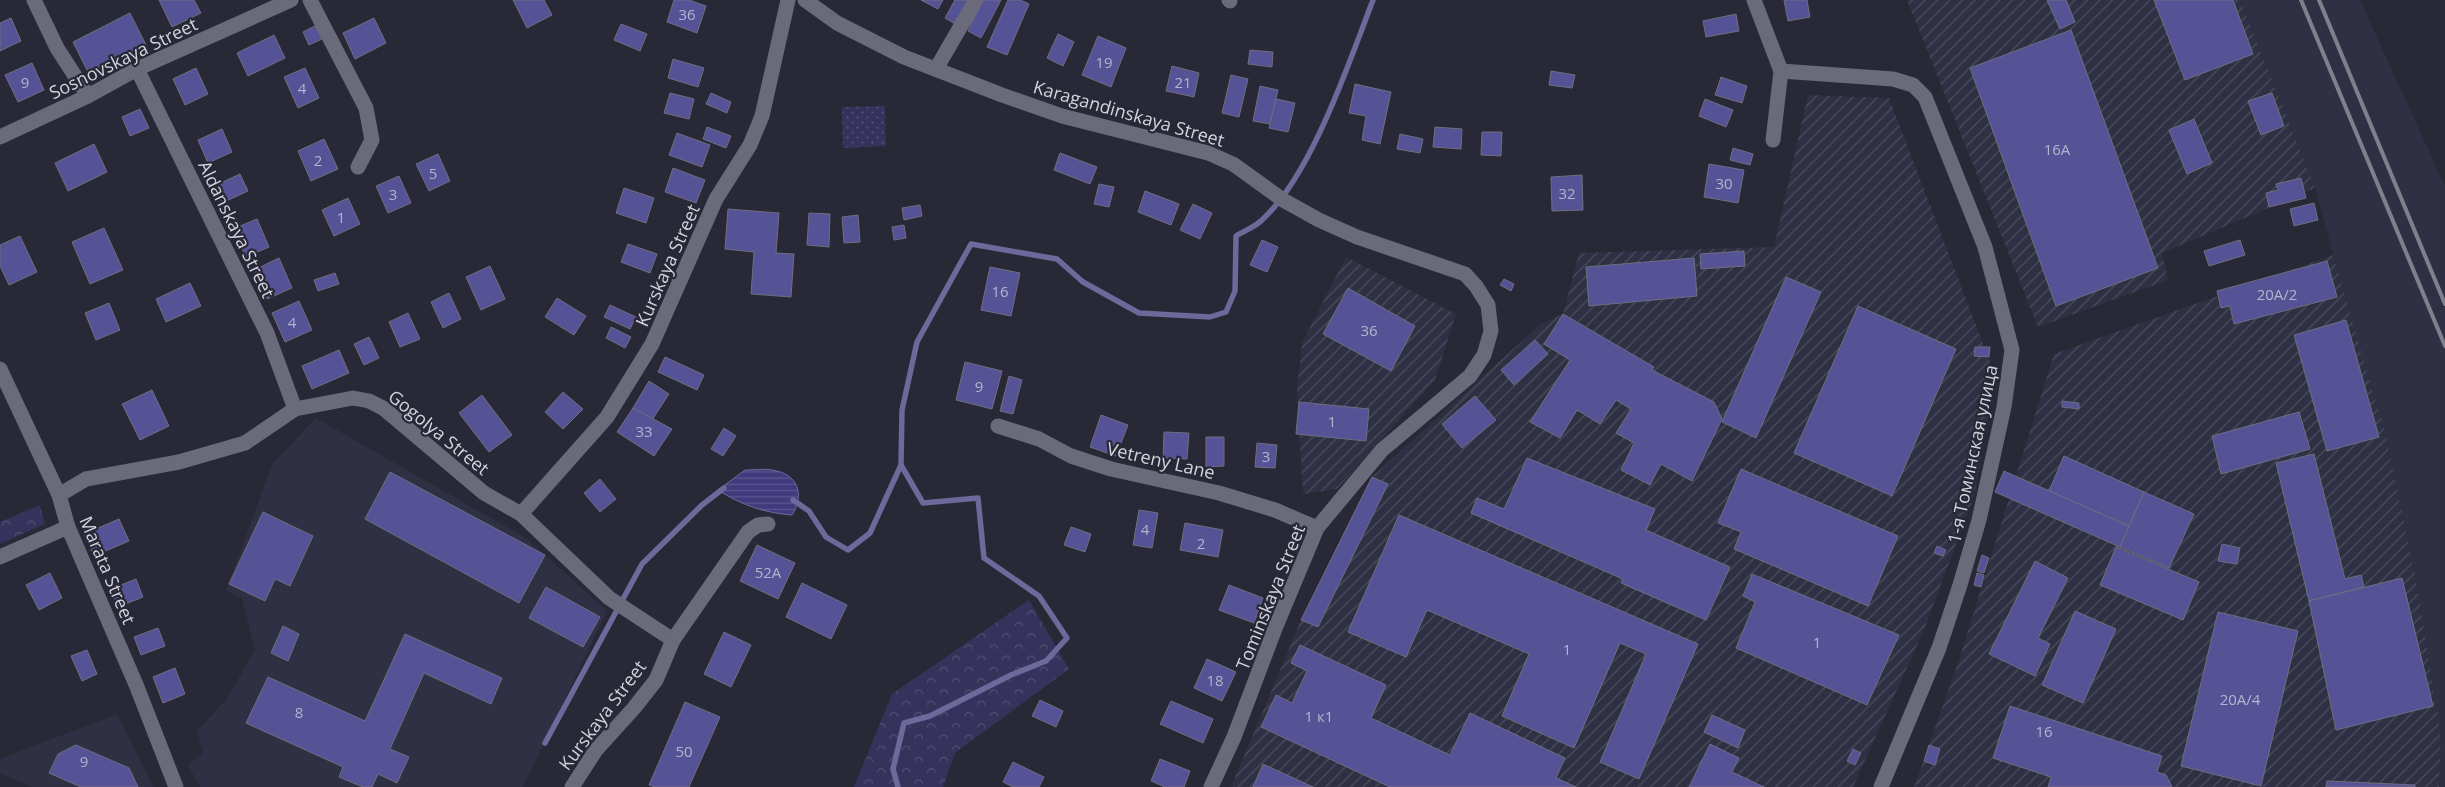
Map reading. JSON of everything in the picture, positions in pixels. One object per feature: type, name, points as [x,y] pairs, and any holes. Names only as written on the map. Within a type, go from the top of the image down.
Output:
[{"type":"street","points":[[34,0],[57,48],[88,96]]},
{"type":"street","name":"Sosnovskaya Street","points":[[0,137],[88,96],[137,69],[291,0]]},
{"type":"street","points":[[310,0],[366,108],[372,140],[358,167]]},
{"type":"street","name":"Kurskaya Street","points":[[521,514],[607,417],[652,344],[716,198],[750,145],[762,116],[788,0]]},
{"type":"street","name":"Karagandinskaya Street","points":[[805,0],[837,23],[936,69],[1002,95],[1062,116],[1208,153],[1233,164],[1283,200],[1319,220],[1357,237],[1464,274],[1476,286],[1488,305],[1491,330]]},
{"type":"street","points":[[936,69],[976,0]]},
{"type":"street","points":[[1754,0],[1781,70],[1773,140]]},
{"type":"street","name":"Aldanskaya Street","points":[[137,69],[267,333],[295,408]]},
{"type":"street","name":"1-я Томинская улица","points":[[1781,70],[1893,80],[1913,85],[1925,97],[1985,247],[2012,350],[2004,407],[1979,520],[1960,585],[1939,648],[1881,787]]},
{"type":"street","name":"Tominskaya Street","points":[[1211,787],[1234,737],[1276,626],[1317,528],[1382,450],[1470,376],[1484,355],[1491,330]]},
{"type":"street","name":"Marata Street","points":[[0,369],[59,495],[68,526],[137,687],[176,787]]},
{"type":"street","name":"Gogolya Street","points":[[59,495],[86,479],[179,462],[245,443],[295,408],[353,398],[369,401],[383,408],[484,494],[521,514],[609,598],[673,640]]},
{"type":"street","name":"Vetreny Lane","points":[[998,426],[1038,439],[1071,456],[1112,469],[1219,493],[1275,510],[1317,528]]},
{"type":"street","name":"Kurskaya Street","points":[[572,787],[596,750],[634,708],[656,680],[673,640],[748,532],[758,525],[768,524]]},
{"type":"street","points":[[0,557],[68,526]]},
{"type":"shaded area","points":[[1907,0],[2240,0],[2315,188],[2162,253],[2168,280],[2038,327]]},
{"type":"shaded area","points":[[2240,0],[2360,0],[2445,186],[2445,787],[2439,787],[2441,739],[2416,579],[2386,437],[2371,391],[2315,188]]},
{"type":"shaded area","points":[[1808,95],[1889,98],[1995,375],[1974,496],[1924,630],[1853,787],[1231,787],[1301,620],[1372,477],[1542,323],[1563,314],[1579,253],[1774,247]]},
{"type":"shaded area","points":[[2333,255],[2386,437],[2416,579],[2441,739],[2439,787],[1914,787],[1957,666],[2054,354]]},
{"type":"shaded area","points":[[1346,257],[1456,314],[1435,380],[1337,489],[1303,494],[1297,391],[1302,343]]},
{"type":"shaded area","points":[[316,418],[526,538],[607,611],[523,787],[200,787],[188,765],[203,753],[197,731],[226,700],[255,650],[242,598],[226,590],[273,463]]},
{"type":"shaded area","points":[[745,470],[773,470],[791,478],[798,489],[798,502],[792,515],[754,507],[735,500],[718,490]]},
{"type":"shaded area","points":[[117,714],[153,787],[33,787],[0,773],[0,759]]},
{"type":"green space","points":[[885,106],[886,146],[843,148],[842,107]]},
{"type":"green space","points":[[40,505],[45,524],[0,544],[0,522]]},
{"type":"green space","points":[[1029,600],[1069,669],[955,753],[943,787],[854,787],[892,694]]},
{"type":"building","points":[[159,0],[194,0],[201,13],[172,27]]},
{"type":"building","points":[[513,0],[544,0],[552,15],[527,28]]},
{"type":"building","points":[[674,0],[689,0],[706,6],[697,33],[667,22]]},
{"type":"building","points":[[921,0],[943,0],[938,9]]},
{"type":"building","points":[[955,0],[968,0],[955,24],[945,18]]},
{"type":"building","points":[[983,0],[1001,0],[981,38],[968,31]]},
{"type":"building","points":[[1008,0],[1020,0],[1029,4],[1007,55],[987,47]]},
{"type":"building","points":[[1784,0],[1807,0],[1810,17],[1788,21]]},
{"type":"building","points":[[2047,0],[2066,0],[2075,22],[2060,29]]},
{"type":"building","points":[[2154,0],[2233,0],[2253,54],[2185,80]]},
{"type":"building","points":[[130,13],[146,45],[89,74],[73,42]]},
{"type":"building","points":[[1736,14],[1739,31],[1706,37],[1703,21]]},
{"type":"building","points":[[11,18],[21,41],[0,51],[0,23]]},
{"type":"building","points":[[374,18],[386,43],[355,59],[343,33]]},
{"type":"building","points":[[621,24],[647,34],[640,51],[614,40]]},
{"type":"building","points":[[315,26],[322,39],[309,45],[303,32]]},
{"type":"building","points":[[2071,30],[2158,268],[2056,306],[1970,68]]},
{"type":"building","points":[[1058,34],[1074,42],[1063,66],[1047,58]]},
{"type":"building","points":[[274,35],[285,58],[248,76],[237,53]]},
{"type":"building","points":[[1098,36],[1126,48],[1111,87],[1082,75]]},
{"type":"building","points":[[1250,50],[1273,52],[1272,67],[1248,64]]},
{"type":"building","points":[[673,59],[704,68],[698,87],[668,78]]},
{"type":"building","points":[[32,63],[44,90],[18,102],[5,75]]},
{"type":"building","points":[[1172,66],[1199,73],[1194,97],[1166,91]]},
{"type":"building","points":[[196,68],[208,94],[185,105],[173,79]]},
{"type":"building","points":[[305,68],[319,98],[298,108],[284,77]]},
{"type":"building","points":[[1551,71],[1575,75],[1572,88],[1549,85]]},
{"type":"building","points":[[1231,75],[1248,79],[1239,117],[1222,113]]},
{"type":"building","points":[[1721,77],[1747,86],[1742,103],[1715,95]]},
{"type":"building","points":[[1355,84],[1391,92],[1380,144],[1362,140],[1366,116],[1349,113]]},
{"type":"building","points":[[1260,86],[1278,90],[1270,124],[1253,121]]},
{"type":"building","points":[[670,93],[694,99],[689,119],[664,113]]},
{"type":"building","points":[[711,93],[731,102],[727,113],[706,104]]},
{"type":"building","points":[[2272,93],[2284,126],[2261,135],[2248,101]]},
{"type":"building","points":[[1276,99],[1295,103],[1288,132],[1269,128]]},
{"type":"building","points":[[1705,99],[1733,110],[1726,127],[1699,116]]},
{"type":"building","points":[[140,109],[149,128],[130,136],[122,117]]},
{"type":"building","points":[[2194,119],[2212,163],[2187,174],[2169,130]]},
{"type":"building","points":[[707,127],[731,136],[726,148],[703,139]]},
{"type":"building","points":[[1435,127],[1462,129],[1461,149],[1433,147]]},
{"type":"building","points":[[222,129],[232,152],[208,163],[198,140]]},
{"type":"building","points":[[1482,132],[1502,132],[1501,156],[1481,155]]},
{"type":"building","points":[[677,133],[710,145],[702,167],[669,155]]},
{"type":"building","points":[[1400,134],[1423,139],[1420,153],[1397,149]]},
{"type":"building","points":[[324,139],[338,169],[311,181],[298,151]]},
{"type":"building","points":[[94,144],[107,172],[68,191],[55,163]]},
{"type":"building","points":[[1733,148],[1753,154],[1750,165],[1730,160]]},
{"type":"building","points":[[1060,153],[1097,167],[1090,184],[1054,170]]},
{"type":"building","points":[[438,154],[450,181],[429,191],[416,164]]},
{"type":"building","points":[[1709,164],[1744,170],[1738,203],[1704,197]]},
{"type":"building","points":[[673,168],[705,180],[696,203],[665,192]]},
{"type":"building","points":[[240,174],[248,191],[222,203],[214,186]]},
{"type":"building","points":[[1582,175],[1583,210],[1552,211],[1551,177]]},
{"type":"building","points":[[399,176],[411,203],[388,213],[376,186]]},
{"type":"building","points":[[2301,178],[2306,198],[2269,207],[2266,193],[2278,190],[2276,184]]},
{"type":"building","points":[[1099,184],[1114,187],[1109,207],[1094,204]]},
{"type":"building","points":[[624,188],[654,198],[646,223],[616,213]]},
{"type":"building","points":[[1145,191],[1179,204],[1171,225],[1138,212]]},
{"type":"building","points":[[348,198],[360,224],[334,236],[322,210]]},
{"type":"building","points":[[2314,203],[2318,220],[2294,226],[2290,209]]},
{"type":"building","points":[[1193,204],[1212,213],[1200,239],[1180,230]]},
{"type":"building","points":[[920,205],[922,216],[904,220],[902,208]]},
{"type":"building","points":[[728,209],[779,213],[776,253],[794,254],[791,297],[751,294],[754,252],[725,249]]},
{"type":"building","points":[[809,213],[830,214],[829,247],[807,245]]},
{"type":"building","points":[[858,215],[860,242],[844,243],[842,217]]},
{"type":"building","points":[[257,219],[269,247],[246,257],[233,229]]},
{"type":"building","points":[[904,225],[906,238],[894,240],[892,227]]},
{"type":"building","points":[[104,228],[123,270],[90,284],[72,242]]},
{"type":"building","points":[[20,236],[37,272],[9,285],[0,266],[0,245]]},
{"type":"building","points":[[1262,240],[1278,247],[1267,272],[1250,265]]},
{"type":"building","points":[[2240,240],[2245,255],[2209,266],[2204,251]]},
{"type":"building","points":[[628,244],[657,254],[650,273],[621,262]]},
{"type":"building","points":[[1744,251],[1745,266],[1701,269],[1700,254]]},
{"type":"building","points":[[279,258],[292,288],[267,299],[254,270]]},
{"type":"building","points":[[1694,258],[1697,296],[1589,306],[1586,267]]},
{"type":"building","points":[[2327,261],[2337,297],[2234,324],[2230,306],[2221,308],[2217,291]]},
{"type":"building","points":[[490,266],[505,299],[481,310],[466,277]]},
{"type":"building","points":[[990,267],[1020,273],[1011,316],[981,310]]},
{"type":"building","points":[[335,273],[339,284],[318,291],[314,280]]},
{"type":"building","points":[[1786,277],[1821,292],[1756,438],[1722,422]]},
{"type":"building","points":[[1504,279],[1514,284],[1511,291],[1500,285]]},
{"type":"building","points":[[190,283],[201,306],[166,322],[156,299]]},
{"type":"building","points":[[1348,288],[1415,326],[1391,371],[1323,334]]},
{"type":"building","points":[[449,293],[461,319],[443,328],[431,302]]},
{"type":"building","points":[[557,298],[586,316],[574,335],[545,317]]},
{"type":"building","points":[[299,301],[312,330],[285,342],[272,313]]},
{"type":"building","points":[[109,303],[120,330],[96,340],[85,313]]},
{"type":"building","points":[[610,305],[636,317],[630,329],[604,317]]},
{"type":"building","points":[[1858,306],[1956,349],[1892,496],[1794,453]]},
{"type":"building","points":[[408,313],[420,339],[400,347],[389,322]]},
{"type":"building","points":[[1563,314],[1654,367],[1652,370],[1714,402],[1722,419],[1692,481],[1661,464],[1650,485],[1621,470],[1634,443],[1616,433],[1631,409],[1616,400],[1600,424],[1577,410],[1560,438],[1530,422],[1570,360],[1544,344]]},
{"type":"building","points":[[2346,320],[2379,437],[2327,451],[2294,335]]},
{"type":"building","points":[[611,327],[631,337],[625,348],[606,338]]},
{"type":"building","points":[[369,337],[379,358],[364,365],[354,344]]},
{"type":"building","points":[[1535,340],[1548,354],[1514,385],[1501,370]]},
{"type":"building","points":[[1975,347],[1990,347],[1989,357],[1974,356]]},
{"type":"building","points":[[339,350],[349,373],[312,389],[302,366]]},
{"type":"building","points":[[665,357],[704,375],[697,390],[658,372]]},
{"type":"building","points":[[965,362],[1002,371],[992,409],[956,400]]},
{"type":"building","points":[[1009,376],[1022,380],[1013,414],[1000,411]]},
{"type":"building","points":[[649,381],[669,394],[652,420],[633,408]]},
{"type":"building","points":[[152,390],[169,426],[140,440],[122,404]]},
{"type":"building","points":[[563,392],[583,409],[563,429],[545,412]]},
{"type":"building","points":[[482,395],[512,435],[489,452],[459,413]]},
{"type":"building","points":[[1475,396],[1496,420],[1462,448],[1442,424]]},
{"type":"building","points":[[2062,401],[2079,403],[2079,409],[2062,407]]},
{"type":"building","points":[[1299,402],[1369,409],[1366,441],[1296,434]]},
{"type":"building","points":[[633,408],[672,429],[654,456],[617,432]]},
{"type":"building","points":[[2299,412],[2310,449],[2221,474],[2212,436]]},
{"type":"building","points":[[1101,415],[1128,425],[1116,456],[1090,447]]},
{"type":"building","points":[[724,428],[736,436],[723,456],[711,449]]},
{"type":"building","points":[[1164,432],[1189,433],[1187,459],[1163,458]]},
{"type":"building","points":[[1206,437],[1224,437],[1224,466],[1206,467]]},
{"type":"building","points":[[1257,443],[1277,445],[1275,468],[1255,467]]},
{"type":"building","points":[[2314,454],[2345,579],[2361,575],[2364,587],[2309,601],[2276,463]]},
{"type":"building","points":[[2064,456],[2144,492],[2129,526],[2049,491]]},
{"type":"building","points":[[1527,458],[1655,509],[1646,530],[1730,567],[1706,620],[1621,583],[1623,579],[1471,513],[1477,498],[1504,509]]},
{"type":"building","points":[[1741,469],[1898,536],[1868,606],[1734,549],[1741,532],[1718,523]]},
{"type":"building","points":[[2004,471],[2129,526],[2120,547],[1995,492]]},
{"type":"building","points":[[390,472],[545,555],[519,603],[365,519]]},
{"type":"building","points":[[1372,477],[1388,484],[1318,627],[1301,620]]},
{"type":"building","points":[[600,479],[616,499],[600,512],[584,493]]},
{"type":"building","points":[[2144,492],[2194,514],[2169,568],[2120,547]]},
{"type":"building","points":[[1139,510],[1158,513],[1152,548],[1133,545]]},
{"type":"building","points":[[263,512],[313,536],[290,586],[275,579],[265,601],[229,584]]},
{"type":"building","points":[[1399,515],[1698,644],[1639,779],[1600,762],[1646,654],[1620,643],[1574,748],[1502,716],[1529,654],[1427,610],[1406,657],[1348,632]]},
{"type":"building","points":[[119,519],[129,541],[94,556],[84,534]]},
{"type":"building","points":[[1185,523],[1223,530],[1218,557],[1180,550]]},
{"type":"building","points":[[1071,527],[1091,534],[1085,552],[1064,545]]},
{"type":"building","points":[[2222,544],[2240,548],[2237,564],[2218,561]]},
{"type":"building","points":[[757,545],[795,563],[778,599],[740,581]]},
{"type":"building","points":[[1937,546],[1946,550],[1943,556],[1934,553]]},
{"type":"building","points":[[2116,547],[2199,582],[2183,620],[2100,585]]},
{"type":"building","points":[[1982,555],[1989,558],[1984,573],[1977,571]]},
{"type":"building","points":[[2035,561],[2068,578],[2038,638],[2050,644],[2035,676],[1989,654]]},
{"type":"building","points":[[50,573],[62,598],[39,610],[26,585]]},
{"type":"building","points":[[1977,573],[1984,575],[1981,587],[1974,585]]},
{"type":"building","points":[[1752,574],[1899,635],[1867,705],[1736,648],[1755,602],[1743,596]]},
{"type":"building","points":[[2402,578],[2433,706],[2336,730],[2309,601]]},
{"type":"building","points":[[136,579],[143,597],[118,607],[111,589]]},
{"type":"building","points":[[802,583],[847,605],[831,639],[786,617]]},
{"type":"building","points":[[1229,585],[1263,598],[1254,623],[1219,610]]},
{"type":"building","points":[[546,587],[600,617],[583,647],[529,618]]},
{"type":"building","points":[[2075,611],[2116,629],[2083,703],[2042,685]]},
{"type":"building","points":[[2218,612],[2298,631],[2261,786],[2181,766]]},
{"type":"building","points":[[283,626],[299,634],[288,661],[271,653]]},
{"type":"building","points":[[158,628],[165,646],[141,655],[134,637]]},
{"type":"building","points":[[724,632],[751,645],[731,687],[704,674]]},
{"type":"building","points":[[405,634],[502,678],[491,704],[424,673],[390,749],[409,757],[397,783],[378,774],[372,787],[363,787],[339,777],[343,767],[246,723],[268,677],[365,721]]},
{"type":"building","points":[[1300,645],[1386,685],[1371,718],[1450,755],[1470,713],[1565,758],[1556,778],[1576,787],[1390,787],[1261,727],[1276,695],[1292,703],[1307,671],[1291,663]]},
{"type":"building","points":[[87,650],[97,674],[82,681],[71,656]]},
{"type":"building","points":[[1207,659],[1236,672],[1222,701],[1194,688]]},
{"type":"building","points":[[175,668],[185,694],[163,703],[153,677]]},
{"type":"building","points":[[1040,700],[1063,711],[1056,727],[1032,716]]},
{"type":"building","points":[[1171,701],[1213,719],[1203,743],[1160,724]]},
{"type":"building","points":[[685,702],[720,717],[689,787],[655,787],[649,785]]},
{"type":"building","points":[[2010,706],[2162,756],[2157,772],[2166,775],[2172,787],[2048,787],[2051,777],[1993,758]]},
{"type":"building","points":[[1712,715],[1745,730],[1738,748],[1704,732]]},
{"type":"building","points":[[1710,744],[1739,758],[1732,772],[1764,787],[1689,787]]},
{"type":"building","points":[[76,745],[129,768],[138,787],[81,787],[49,773],[58,754]]},
{"type":"building","points":[[1929,745],[1940,749],[1935,765],[1924,761]]},
{"type":"building","points":[[1853,749],[1861,753],[1855,765],[1847,761]]},
{"type":"building","points":[[1160,759],[1190,771],[1184,787],[1165,787],[1151,781]]},
{"type":"building","points":[[1013,762],[1044,777],[1039,787],[1013,787],[1003,782]]},
{"type":"building","points":[[1263,764],[1313,787],[1253,787]]},
{"type":"building","points":[[2327,781],[2415,785],[2415,787],[2326,787]]},
{"type":"waterway","points":[[898,787],[893,769],[904,723],[930,716],[1011,675],[1046,661],[1067,638],[1039,596],[984,558],[978,498],[923,503],[901,465],[902,410],[917,342],[971,244],[1057,259],[1083,282],[1139,313],[1210,317],[1226,312],[1235,291],[1236,236],[1262,220],[1280,200],[1297,175],[1327,117],[1373,0]]},
{"type":"waterway","points":[[793,500],[809,511],[826,537],[848,550],[870,533],[901,465]]},
{"type":"waterway","points":[[545,743],[642,564],[702,505],[724,488]]},
{"type":"railway","points":[[2301,0],[2445,346]]},
{"type":"railway","points":[[2319,0],[2445,304]]}]
